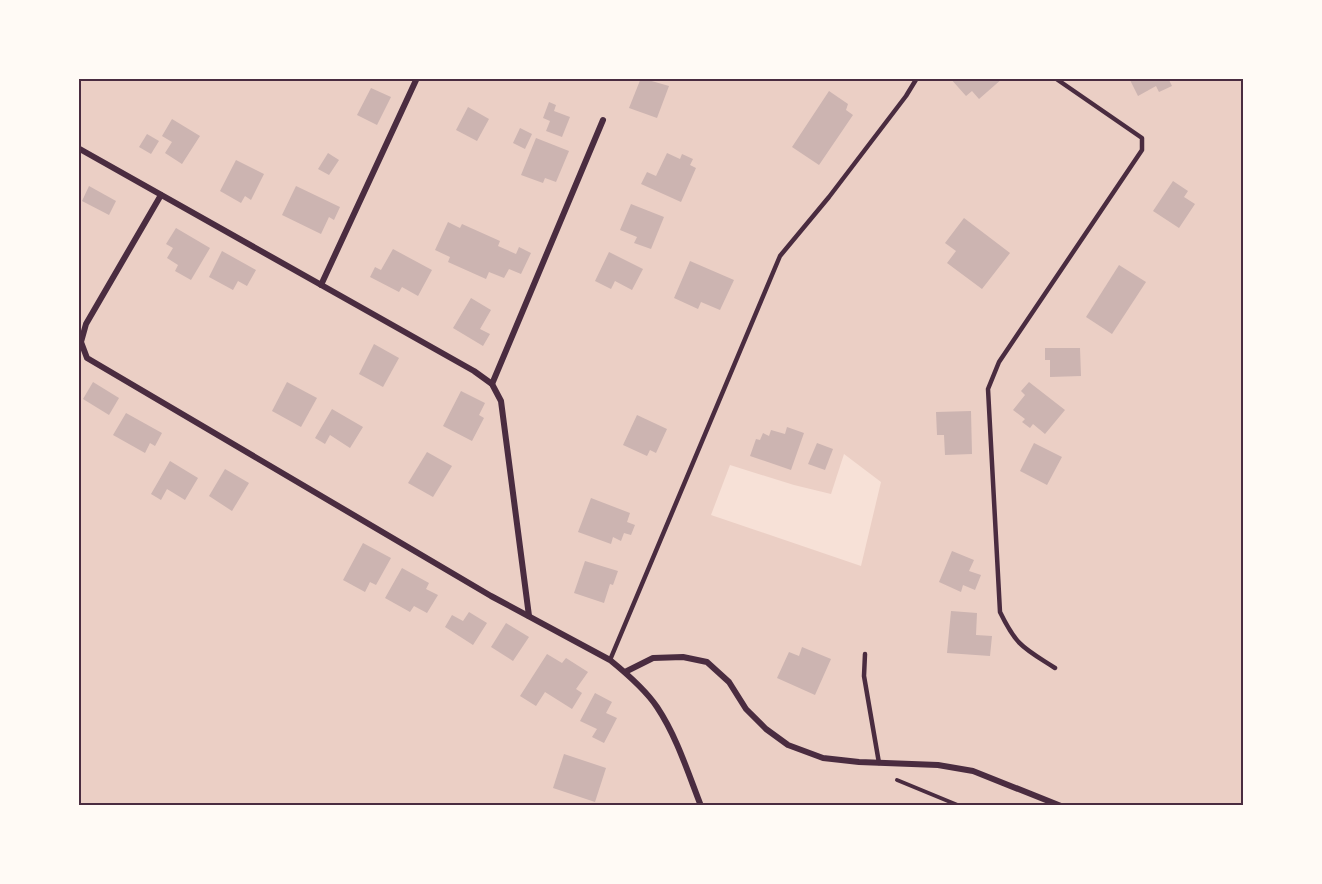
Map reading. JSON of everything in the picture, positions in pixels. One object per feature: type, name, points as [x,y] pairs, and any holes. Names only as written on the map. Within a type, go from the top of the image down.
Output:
[{"type":"street","points":[[321,285],[417,78]]},
{"type":"street","points":[[492,384],[603,120]]},
{"type":"street","points":[[78,148],[474,371],[492,384],[501,401],[529,616]]},
{"type":"street","points":[[160,195],[86,324],[81,342],[87,358],[529,616],[610,660],[625,672],[656,705],[673,735],[701,806]]},
{"type":"street","points":[[625,672],[653,658],[683,657],[707,662],[729,682],[746,709],[766,729],[788,744],[823,758],[889,764],[938,765],[973,771],[1061,806]]},
{"type":"lane","points":[[610,660],[780,256],[829,197],[906,96],[917,78]]},
{"type":"lane","points":[[1055,78],[1142,138],[1142,150],[999,362],[988,389],[1000,612],[1020,646],[1055,668]]},
{"type":"lane","points":[[865,654],[864,676],[879,763]]},
{"type":"path","points":[[889,764],[895,779],[960,806]]},
{"type":"shaded area","points":[[78,78],[1244,78],[1244,806],[78,806]],"holes":[[[844,454],[881,482],[861,566],[711,515],[730,465],[831,494]]]},
{"type":"building","points":[[641,78],[669,86],[657,118],[629,108]]},
{"type":"building","points":[[950,78],[1003,78],[979,99],[972,91],[966,96]]},
{"type":"building","points":[[1129,78],[1168,78],[1172,86],[1159,92],[1156,86],[1138,96]]},
{"type":"building","points":[[371,88],[391,97],[377,125],[357,115]]},
{"type":"building","points":[[829,91],[848,104],[846,110],[853,115],[819,165],[792,147]]},
{"type":"building","points":[[549,102],[556,105],[554,111],[570,117],[562,137],[546,131],[550,121],[543,118]]},
{"type":"building","points":[[468,107],[489,119],[477,141],[456,130]]},
{"type":"building","points":[[172,119],[200,136],[182,164],[165,153],[172,142],[162,136]]},
{"type":"building","points":[[520,128],[532,134],[525,149],[513,143]]},
{"type":"building","points":[[147,134],[159,141],[151,154],[139,147]]},
{"type":"building","points":[[536,138],[569,151],[556,182],[545,178],[543,183],[521,175]]},
{"type":"building","points":[[328,153],[339,160],[329,175],[318,169]]},
{"type":"building","points":[[667,153],[680,159],[682,154],[693,159],[690,165],[696,168],[681,202],[641,184],[647,172],[656,176]]},
{"type":"building","points":[[236,160],[264,174],[251,200],[245,196],[241,203],[220,191]]},
{"type":"building","points":[[1173,181],[1188,191],[1184,197],[1195,204],[1179,228],[1153,211]]},
{"type":"building","points":[[89,186],[116,201],[109,215],[82,201]]},
{"type":"building","points":[[296,186],[340,207],[334,220],[329,217],[321,234],[282,215]]},
{"type":"building","points":[[631,204],[664,217],[651,249],[634,243],[637,237],[620,230]]},
{"type":"building","points":[[964,218],[1010,253],[982,289],[947,263],[956,251],[945,243]]},
{"type":"building","points":[[448,222],[460,228],[462,224],[500,241],[498,246],[516,254],[519,247],[531,253],[521,274],[509,269],[504,278],[489,272],[486,279],[448,262],[450,257],[435,250]]},
{"type":"building","points":[[176,228],[210,248],[191,280],[175,271],[178,265],[167,258],[173,248],[166,244]]},
{"type":"building","points":[[393,249],[432,270],[418,296],[402,287],[399,292],[370,277],[375,267],[381,270]]},
{"type":"building","points":[[222,251],[256,270],[247,286],[238,281],[233,290],[209,277]]},
{"type":"building","points":[[609,252],[643,269],[632,290],[615,281],[611,289],[595,281]]},
{"type":"building","points":[[690,261],[734,280],[720,310],[701,302],[698,309],[674,298]]},
{"type":"building","points":[[1119,265],[1146,282],[1112,334],[1086,317]]},
{"type":"building","points":[[471,298],[491,310],[480,329],[490,334],[483,346],[453,328]]},
{"type":"building","points":[[374,344],[399,358],[383,387],[359,374]]},
{"type":"building","points":[[1045,348],[1080,348],[1081,376],[1050,377],[1050,360],[1045,360]]},
{"type":"building","points":[[93,382],[119,398],[109,415],[83,399]]},
{"type":"building","points":[[287,382],[317,398],[301,427],[272,411]]},
{"type":"building","points":[[1029,382],[1065,410],[1045,434],[1033,424],[1030,428],[1022,422],[1025,419],[1013,410],[1025,395],[1021,391]]},
{"type":"building","points":[[461,391],[485,403],[479,415],[484,418],[472,441],[443,426]]},
{"type":"building","points":[[332,409],[363,427],[350,448],[330,435],[325,444],[315,438]]},
{"type":"building","points":[[971,411],[972,454],[945,455],[944,435],[937,435],[936,412]]},
{"type":"building","points":[[126,413],[162,433],[155,446],[150,443],[145,453],[113,435]]},
{"type":"building","points":[[637,415],[667,429],[656,453],[650,450],[647,456],[623,445]]},
{"type":"building","points":[[787,427],[804,433],[791,470],[750,456],[756,439],[760,440],[763,433],[769,436],[771,430],[785,434]]},
{"type":"building","points":[[817,443],[833,449],[825,470],[808,464]]},
{"type":"building","points":[[1034,443],[1062,457],[1047,485],[1020,471]]},
{"type":"building","points":[[427,452],[452,466],[433,497],[408,483]]},
{"type":"building","points":[[170,461],[198,478],[185,500],[167,489],[161,500],[151,494]]},
{"type":"building","points":[[225,469],[249,483],[232,511],[209,496]]},
{"type":"building","points":[[591,498],[630,513],[627,522],[635,525],[631,535],[624,533],[621,541],[613,537],[611,544],[578,532]]},
{"type":"building","points":[[363,543],[391,558],[376,585],[370,582],[365,592],[343,580]]},
{"type":"building","points":[[952,551],[974,560],[969,571],[981,575],[975,590],[963,585],[961,592],[939,582]]},
{"type":"building","points":[[585,561],[618,571],[613,585],[610,584],[604,603],[574,593]]},
{"type":"building","points":[[402,568],[429,583],[426,589],[438,595],[427,613],[414,606],[410,612],[385,598]]},
{"type":"building","points":[[951,611],[977,613],[976,635],[992,636],[990,656],[947,653]]},
{"type":"building","points":[[469,612],[487,623],[473,645],[445,627],[452,615],[463,621]]},
{"type":"building","points":[[506,623],[529,637],[513,661],[491,647]]},
{"type":"building","points":[[802,647],[831,659],[815,695],[777,678],[789,652],[799,656]]},
{"type":"building","points":[[547,654],[562,663],[566,658],[588,672],[576,689],[582,693],[572,709],[545,692],[536,706],[520,696]]},
{"type":"building","points":[[595,693],[612,702],[606,713],[617,718],[604,743],[592,737],[597,729],[580,721]]},
{"type":"building","points":[[564,754],[606,768],[595,802],[553,788]]}]
